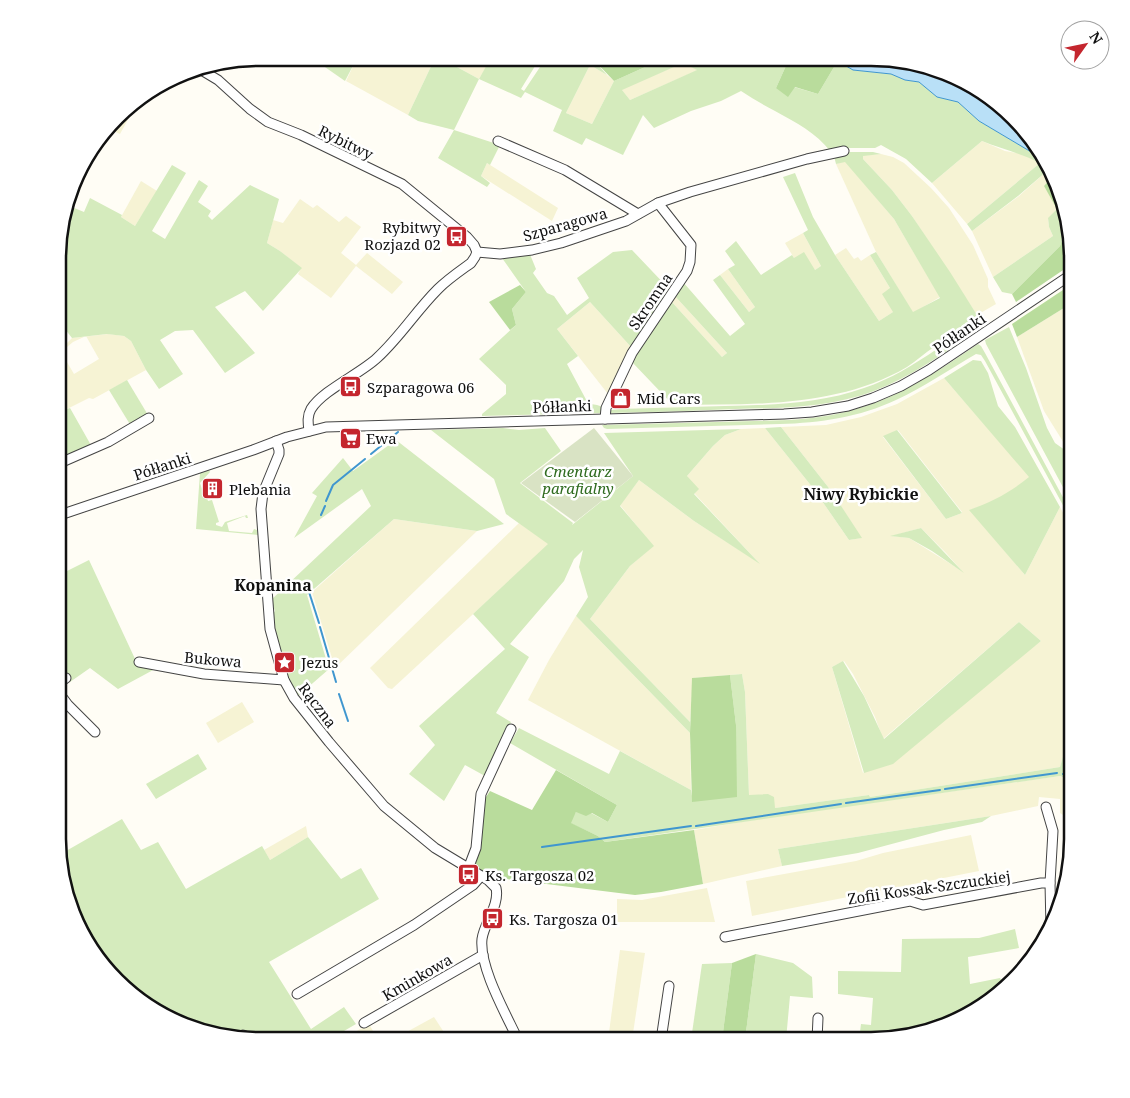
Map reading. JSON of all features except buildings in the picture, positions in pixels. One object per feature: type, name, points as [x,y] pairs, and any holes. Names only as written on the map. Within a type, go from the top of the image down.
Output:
[{"type":"street","name":"Rybitwy","points":[[207,73],[218,80],[250,109],[268,122],[300,135],[402,184],[467,238],[474,245],[477,252]]},
{"type":"street","points":[[498,141],[565,170],[638,214]]},
{"type":"street","name":"Szparagowa","points":[[477,252],[500,254],[541,247],[626,221],[658,203],[690,192],[808,159],[844,152]]},
{"type":"street","name":"Skromna","points":[[605,419],[606,408],[632,353],[652,320],[675,290],[687,271],[690,262],[691,245],[658,203]]},
{"type":"street","points":[[309,431],[308,417],[312,407],[382,353],[402,332],[436,290],[471,263],[477,252]]},
{"type":"street","name":"Półłanki","points":[[66,513],[309,431],[326,427],[784,414],[848,406],[881,395],[929,370],[1064,279]]},
{"type":"street","points":[[66,460],[108,442],[150,418]]},
{"type":"street","name":"Rączna","points":[[276,442],[279,454],[263,493],[261,509],[270,629],[284,680],[300,706],[384,806],[435,848],[491,882],[497,891],[483,936],[483,955],[488,973],[514,1032]]},
{"type":"street","name":"Bukowa","points":[[139,662],[209,674],[284,680]]},
{"type":"street","points":[[66,703],[95,732]]},
{"type":"street","points":[[468,869],[476,848],[481,794],[511,729]]},
{"type":"street","points":[[1046,807],[1053,830],[1051,909]]},
{"type":"street","points":[[298,994],[414,925],[473,885],[481,876]]},
{"type":"street","name":"Zofii Kossak-Szczuckiej","points":[[725,937],[910,901],[923,905],[1041,883],[1050,883]]},
{"type":"street","name":"Kminkowa","points":[[364,1023],[483,955]]},
{"type":"street","points":[[662,1032],[668,986]]},
{"type":"street","points":[[817,1032],[818,1018]]},
{"type":"shaded area","points":[[353,66],[431,66],[408,115],[346,81]]},
{"type":"shaded area","points":[[455,66],[487,66],[479,79]]},
{"type":"shaded area","points":[[590,66],[614,81],[592,124],[566,113]]},
{"type":"shaded area","points":[[676,66],[689,66],[698,70],[630,100],[621,89]]},
{"type":"shaded area","points":[[130,116],[120,134],[114,132]]},
{"type":"shaded area","points":[[982,141],[1005,151],[1023,154],[1039,164],[967,224],[932,183]]},
{"type":"shaded area","points":[[881,154],[893,157],[904,163],[949,208],[973,245],[988,279],[988,287],[996,304],[977,315],[912,216],[892,190],[863,159],[863,155]]},
{"type":"shaded area","points":[[845,161],[894,219],[940,297],[913,313],[876,252],[836,164]]},
{"type":"shaded area","points":[[487,163],[558,208],[552,221],[481,176]]},
{"type":"shaded area","points":[[1044,174],[1048,182],[1044,186],[1057,209],[1048,219],[1053,236],[993,277],[972,231],[1019,196]]},
{"type":"shaded area","points":[[141,181],[157,191],[135,226],[121,217]]},
{"type":"shaded area","points":[[300,199],[313,208],[317,205],[339,222],[346,216],[361,227],[341,253],[356,265],[367,253],[403,282],[392,294],[356,266],[331,298],[298,274],[301,268],[267,243],[273,220],[283,223]]},
{"type":"shaded area","points":[[803,233],[821,266],[815,270],[794,258],[785,243]]},
{"type":"shaded area","points":[[846,248],[854,259],[858,257],[861,261],[870,255],[890,288],[893,312],[879,321],[835,255]]},
{"type":"shaded area","points":[[728,269],[755,307],[749,312],[720,275]]},
{"type":"shaded area","points":[[674,295],[727,353],[722,357],[670,300]]},
{"type":"shaded area","points":[[590,302],[632,348],[608,394],[557,329]]},
{"type":"shaded area","points":[[1064,308],[1064,443],[1044,411],[1017,337]]},
{"type":"shaded area","points":[[108,334],[124,336],[131,341],[146,370],[93,399],[89,398],[67,409],[66,360],[74,374],[99,359],[86,336]]},
{"type":"shaded area","points":[[85,337],[73,342],[66,348],[66,344],[72,338]]},
{"type":"shaded area","points":[[944,378],[1030,477],[991,503],[970,510],[1025,575],[1060,507],[1064,515],[1064,755],[1060,767],[870,797],[869,795],[775,808],[749,795],[745,692],[742,674],[693,678],[690,722],[590,619],[630,566],[653,546],[620,505],[639,480],[694,521],[758,562],[694,493],[687,476],[725,435],[741,429],[765,428],[813,488],[849,540],[861,538],[832,492],[781,427],[826,425],[861,417],[897,404]],"holes":[[[898,430],[962,512],[946,519],[883,437]],[[921,528],[946,553],[962,571],[909,538],[892,536]],[[1019,622],[1041,641],[863,773],[832,667],[844,661],[853,674],[875,717],[883,739]]]},
{"type":"shaded area","points":[[394,519],[477,531],[335,668],[312,592]]},
{"type":"shaded area","points":[[519,523],[549,544],[392,689],[388,688],[370,668]]},
{"type":"shaded area","points":[[576,616],[690,733],[691,790],[528,700],[549,660]]},
{"type":"shaded area","points":[[242,702],[254,722],[218,743],[206,723]]},
{"type":"shaded area","points":[[1060,776],[1064,778],[1064,816],[1060,813],[1060,799],[1039,797],[1038,806],[991,816],[778,849],[782,866],[703,884],[694,830],[771,817]]},
{"type":"shaded area","points":[[306,826],[308,837],[270,860],[264,850]]},
{"type":"shaded area","points":[[971,835],[979,871],[752,916],[746,881],[856,861],[883,853]]},
{"type":"shaded area","points":[[707,888],[715,922],[617,922],[617,899],[642,900]]},
{"type":"shaded area","points":[[620,950],[645,953],[633,1032],[609,1032]]},
{"type":"shaded area","points":[[434,1017],[444,1032],[407,1032]]},
{"type":"shaded area","points":[[369,1024],[374,1032],[355,1032]]},
{"type":"green space","points":[[323,66],[353,66],[345,81]]},
{"type":"green space","points":[[431,66],[455,66],[479,79],[454,130],[418,121],[408,115]]},
{"type":"green space","points":[[486,66],[535,66],[521,89],[524,91],[541,66],[590,66],[566,113],[592,124],[614,81],[647,66],[676,66],[622,90],[630,100],[697,70],[689,66],[786,66],[776,88],[794,87],[818,94],[835,66],[845,66],[853,70],[891,74],[905,80],[919,82],[937,97],[958,102],[979,121],[1031,152],[1037,162],[982,141],[932,183],[906,159],[881,145],[875,148],[848,148],[831,152],[805,128],[741,91],[654,128],[643,115],[623,155],[586,138],[582,145],[553,131],[562,110],[525,92],[521,98],[479,79]]},
{"type":"green space","points":[[592,66],[599,66],[607,75]]},
{"type":"green space","points":[[600,66],[647,66],[614,81]]},
{"type":"green space","points":[[786,66],[835,66],[818,94],[795,87],[788,97],[776,88]]},
{"type":"green space","points":[[454,130],[500,145],[490,165],[487,163],[481,176],[490,183],[487,187],[438,158]]},
{"type":"green space","points":[[850,152],[881,154],[863,156],[863,159],[892,190],[950,272],[977,315],[976,331],[901,379],[874,391],[840,401],[788,407],[609,413],[611,410],[619,409],[742,406],[777,404],[830,397],[864,388],[893,376],[937,349],[934,347],[907,367],[880,380],[852,390],[823,397],[763,403],[673,405],[631,361],[670,300],[722,357],[727,353],[674,295],[683,282],[730,336],[745,324],[713,280],[720,275],[749,312],[755,307],[728,269],[735,265],[725,251],[736,241],[761,275],[792,255],[794,258],[804,252],[815,270],[821,266],[803,233],[808,230],[783,177],[795,173],[813,217],[835,255],[879,321],[893,312],[882,294],[890,288],[870,255],[876,252],[913,312],[940,298],[894,219],[845,162],[836,164],[834,156]]},
{"type":"green space","points":[[1039,164],[1044,174],[1018,196],[972,231],[967,224]]},
{"type":"green space","points":[[172,165],[186,173],[152,231],[165,239],[199,180],[208,186],[198,202],[211,211],[208,216],[212,220],[250,185],[279,199],[267,243],[302,268],[263,311],[245,291],[215,307],[255,353],[225,373],[193,330],[175,331],[160,340],[183,374],[159,389],[146,370],[131,341],[124,336],[107,334],[72,338],[66,330],[66,259],[68,234],[73,208],[84,212],[90,198],[122,215],[121,217],[135,226]]},
{"type":"green space","points":[[1048,182],[1057,209],[1044,186]]},
{"type":"green space","points":[[1057,209],[1062,234],[1060,246],[1012,294],[1002,292],[993,277],[1053,236],[1048,218]]},
{"type":"green space","points":[[1062,239],[1064,269],[1016,302],[1012,294],[1060,246]]},
{"type":"green space","points":[[632,250],[671,291],[632,348],[590,302],[557,329],[578,356],[567,364],[590,407],[591,404],[603,407],[602,413],[482,416],[506,394],[506,385],[479,359],[516,325],[512,309],[526,292],[502,258],[529,252],[536,269],[533,273],[547,293],[554,296],[567,315],[589,298],[577,278],[613,252]]},
{"type":"green space","points":[[520,285],[526,292],[512,309],[516,325],[510,330],[489,302]]},
{"type":"green space","points":[[1064,289],[1064,308],[1017,337],[1012,324]]},
{"type":"green space","points":[[1009,327],[1047,428],[1055,443],[1064,449],[1064,489],[986,344],[985,340]]},
{"type":"green space","points":[[978,344],[981,346],[1064,499],[1064,507],[985,361],[981,355],[976,354],[927,384],[896,400],[868,411],[840,418],[780,424],[607,429],[602,425],[790,420],[819,417],[844,412],[890,397],[933,374]]},
{"type":"green space","points":[[973,360],[981,361],[988,373],[998,406],[1015,427],[1060,507],[1025,575],[969,510],[1001,496],[1029,477],[944,378]]},
{"type":"green space","points":[[127,380],[148,415],[131,426],[109,390]]},
{"type":"green space","points":[[66,407],[70,408],[92,447],[66,458]]},
{"type":"green space","points":[[781,427],[832,492],[862,538],[849,540],[813,488],[765,428]]},
{"type":"green space","points":[[503,428],[519,430],[545,428],[561,451],[520,483],[573,523],[572,525],[633,476],[604,433],[741,429],[725,435],[687,476],[699,489],[694,494],[760,564],[694,521],[639,480],[620,506],[654,546],[630,566],[590,619],[690,722],[690,733],[576,616],[588,597],[579,567],[583,550],[574,559],[564,581],[510,644],[529,657],[496,713],[511,722],[485,776],[465,765],[444,801],[409,774],[435,745],[419,726],[505,649],[473,614],[548,544],[506,514],[494,479],[431,430]]},
{"type":"green space","name":"Cmentarz parafialny","points":[[594,428],[633,476],[575,522],[521,483]]},
{"type":"green space","points":[[897,430],[962,513],[946,519],[883,436]]},
{"type":"green space","points":[[396,440],[504,524],[477,531],[394,519],[307,595],[329,669],[298,696],[288,677],[281,657],[272,615],[275,611],[271,600],[371,506],[362,489],[294,538],[317,496],[312,493],[343,458],[353,471]]},
{"type":"green space","points":[[209,470],[210,472],[200,483],[208,501],[212,500],[219,522],[216,525],[222,527],[225,522],[247,515],[248,518],[245,516],[227,523],[229,531],[252,533],[254,529],[257,530],[258,535],[196,529],[200,473]]},
{"type":"green space","points":[[921,528],[964,573],[909,538],[890,536]]},
{"type":"green space","points":[[89,560],[136,661],[155,669],[118,689],[90,668],[70,682],[66,674],[66,572]]},
{"type":"green space","points":[[1019,622],[1041,641],[893,764],[864,773],[832,667],[843,661],[864,696],[884,739]]},
{"type":"green space","points":[[742,674],[745,692],[749,795],[768,794],[774,797],[775,808],[869,795],[870,797],[1060,767],[1064,754],[1064,778],[1060,776],[605,842],[598,836],[570,823],[576,812],[591,813],[608,822],[617,805],[510,743],[519,728],[609,774],[620,751],[691,790],[693,802],[736,725],[730,675]]},
{"type":"green space","points":[[730,675],[736,725],[737,797],[692,802],[690,733],[692,678]]},
{"type":"green space","points":[[198,754],[207,769],[156,799],[146,784]]},
{"type":"green space","points":[[556,770],[617,805],[608,822],[592,813],[586,816],[576,812],[571,823],[598,836],[605,842],[694,830],[703,884],[635,895],[507,879],[500,882],[473,865],[481,845],[484,800],[490,791],[532,810]]},
{"type":"green space","points":[[991,816],[982,822],[858,853],[782,866],[778,849]]},
{"type":"green space","points":[[122,819],[141,850],[158,842],[186,889],[262,846],[270,860],[308,837],[341,879],[361,868],[379,899],[269,962],[311,1029],[344,1007],[356,1024],[342,1032],[259,1032],[234,1030],[197,1022],[163,1006],[132,984],[114,966],[92,935],[76,901],[70,876],[67,850]]},
{"type":"green space","points":[[1015,929],[1019,948],[968,957],[970,984],[1000,978],[1002,980],[967,1006],[933,1022],[896,1030],[860,1032],[861,1024],[871,1025],[873,998],[838,994],[838,971],[901,972],[902,939],[979,938]]},
{"type":"green space","points":[[756,954],[793,963],[812,977],[813,998],[790,996],[787,1032],[746,1032]]},
{"type":"green space","points":[[756,954],[746,1032],[723,1032],[732,963]]},
{"type":"green space","points":[[732,963],[723,1032],[692,1032],[702,964]]},
{"type":"water","points":[[846,66],[896,68],[933,76],[956,86],[998,114],[1016,132],[1031,152],[979,121],[958,102],[937,97],[919,82],[905,80],[891,74],[853,70]]},
{"type":"waterway","points":[[371,454],[398,432]]},
{"type":"waterway","points":[[326,501],[333,485],[365,459]]},
{"type":"waterway","points":[[321,515],[325,506]]},
{"type":"waterway","points":[[309,592],[319,623]]},
{"type":"waterway","points":[[320,627],[336,682]]},
{"type":"waterway","points":[[339,694],[348,721]]},
{"type":"waterway","points":[[945,789],[1057,773]]},
{"type":"waterway","points":[[846,803],[940,790]]},
{"type":"waterway","points":[[696,826],[841,804]]},
{"type":"waterway","points":[[542,847],[691,826]]},
{"type":"place","name":"Rybitwy Rozjazd 02","points":[[457,236]]},
{"type":"place","name":"Szparagowa 06","points":[[351,387]]},
{"type":"place","name":"Mid Cars","points":[[621,398]]},
{"type":"place","name":"Ewa","points":[[350,438]]},
{"type":"place","name":"Plebania","points":[[213,489]]},
{"type":"place","name":"Jezus","points":[[285,662]]},
{"type":"place","name":"Ks. Targosza 02","points":[[469,875]]},
{"type":"place","name":"Ks. Targosza 01","points":[[493,919]]},
{"type":"district","name":"Niwy Rybickie","points":[[861,494]]},
{"type":"district","name":"Kopanina","points":[[273,585]]}]
